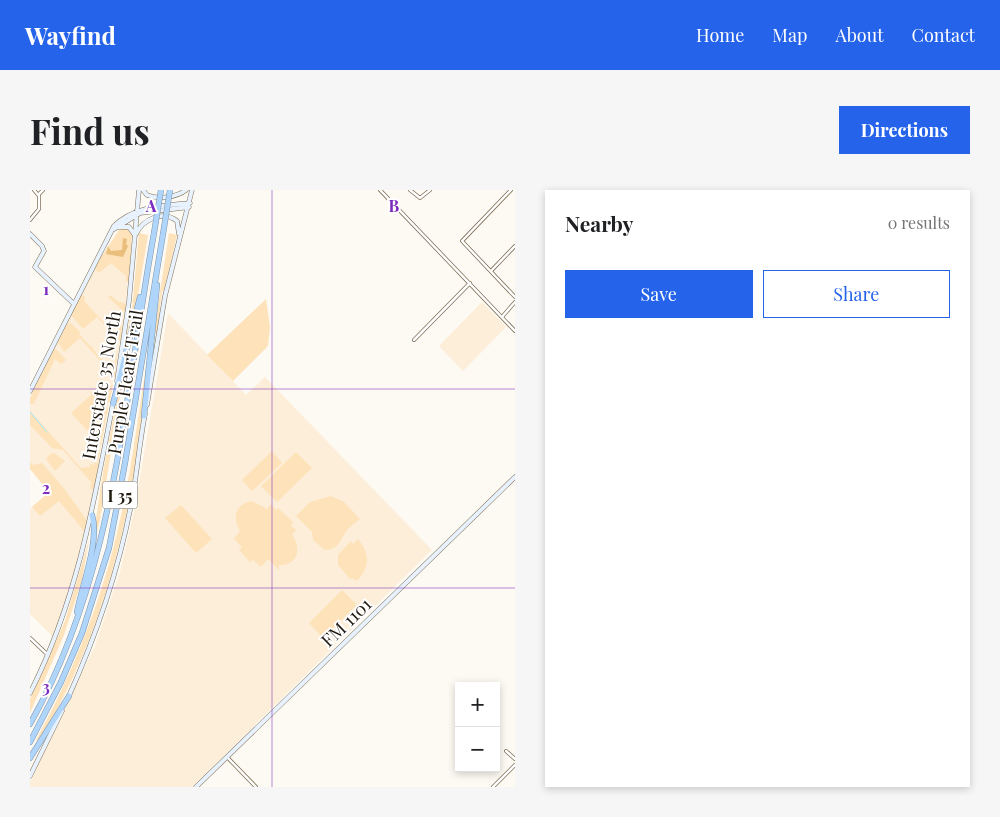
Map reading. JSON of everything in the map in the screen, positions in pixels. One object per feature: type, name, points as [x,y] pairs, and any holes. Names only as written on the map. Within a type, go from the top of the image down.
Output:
[{"type":"highway","name":"Purple Heart Trail","points":[[30,724],[73,630],[95,562],[105,520],[161,190]]},
{"type":"highway","name":"Purple Heart Trail","points":[[30,742],[71,660],[103,570],[119,498],[170,190]]},
{"type":"highway","points":[[144,416],[157,295],[156,275]]},
{"type":"highway","points":[[113,404],[145,282]]},
{"type":"highway","points":[[73,630],[90,551],[93,529],[92,515]]},
{"type":"highway","points":[[30,758],[69,696]]},
{"type":"main road","points":[[141,190],[147,196],[154,197],[179,194],[186,190]]},
{"type":"main road","name":"Interstate 35 North","points":[[30,692],[48,656],[73,589],[92,515],[127,316],[136,213],[141,190]]},
{"type":"main road","points":[[30,776],[69,696],[92,643],[113,582],[132,504],[144,416],[162,309],[192,190]]},
{"type":"main road","points":[[31,387],[113,229],[122,219],[136,213],[189,205]]},
{"type":"main road","points":[[113,229],[129,227],[135,236],[140,226],[148,220],[170,217],[178,224],[178,241]]},
{"type":"main road","points":[[30,234],[44,251],[35,267],[74,304]]},
{"type":"main road","name":"FM 1101","points":[[196,787],[515,477]]},
{"type":"street","points":[[30,220],[40,208],[39,196],[34,190]]},
{"type":"street","points":[[39,196],[43,190]]},
{"type":"street","points":[[380,190],[515,331]]},
{"type":"street","points":[[410,190],[420,198],[430,190]]},
{"type":"street","points":[[511,190],[462,241],[515,297]]},
{"type":"street","points":[[491,271],[515,246]]},
{"type":"street","points":[[414,340],[470,283]]},
{"type":"street","points":[[502,317],[515,302]]},
{"type":"street","points":[[30,638],[48,656]]},
{"type":"street","points":[[506,751],[515,760]]},
{"type":"street","points":[[227,757],[256,787]]},
{"type":"street","points":[[492,787],[515,765]]},
{"type":"shaded area","points":[[126,228],[132,235],[129,281],[126,282],[126,276],[111,263],[99,273],[94,268],[119,230]]},
{"type":"shaded area","points":[[139,233],[148,235],[139,290],[128,337],[126,337],[132,309]]},
{"type":"shaded area","points":[[169,233],[177,235],[164,291],[162,291],[157,333],[154,332]]},
{"type":"shaded area","points":[[123,238],[127,239],[126,244],[128,246],[123,257],[106,254],[108,246],[111,251],[122,250]]},
{"type":"shaded area","points":[[101,256],[129,267],[125,314],[89,515],[79,558],[53,637],[30,614],[30,509],[49,492],[30,469],[30,397]]},
{"type":"shaded area","points":[[81,295],[85,296],[84,301],[111,330],[116,331],[122,324],[121,341],[108,332],[109,330],[97,317],[83,329],[71,315]]},
{"type":"shaded area","points":[[110,295],[117,301],[126,304],[125,313],[108,297]]},
{"type":"shaded area","points":[[266,299],[270,327],[268,346],[233,381],[207,355]]},
{"type":"shaded area","points":[[482,302],[506,327],[463,371],[439,346]]},
{"type":"shaded area","points":[[168,313],[246,395],[265,377],[432,550],[192,787],[30,787],[30,782],[95,646],[120,572],[135,507]]},
{"type":"shaded area","points":[[68,323],[72,324],[80,332],[79,334],[91,347],[93,346],[93,349],[109,368],[114,368],[118,348],[115,378],[110,376],[112,374],[80,338],[64,352],[58,342]]},
{"type":"shaded area","points":[[54,349],[66,360],[61,364],[55,359],[34,404],[30,404],[30,398]]},
{"type":"shaded area","points":[[127,353],[101,514],[99,515],[101,516],[92,552],[102,477]]},
{"type":"shaded area","points":[[147,362],[148,370],[132,483],[125,520],[110,578],[80,662],[39,742],[36,740],[63,687],[86,633],[113,549],[124,500]]},
{"type":"shaded area","points":[[113,384],[110,402],[108,402],[105,391]]},
{"type":"shaded area","points":[[91,391],[108,409],[101,445],[71,413],[91,395]]},
{"type":"shaded area","points":[[30,411],[81,468],[90,467],[90,464],[95,465],[94,462],[98,463],[97,455],[100,452],[95,489],[90,489],[91,482],[63,450],[52,448],[30,425]]},
{"type":"shaded area","points":[[272,451],[282,463],[252,491],[242,480]]},
{"type":"shaded area","points":[[296,452],[312,468],[277,502],[261,486]]},
{"type":"shaded area","points":[[54,453],[65,461],[55,471],[46,459],[50,454]]},
{"type":"shaded area","points":[[30,462],[33,465],[42,463],[63,487],[88,522],[85,532],[59,501],[40,516],[32,507],[49,492],[30,469]]},
{"type":"shaded area","points":[[331,496],[344,502],[360,519],[348,529],[335,547],[325,550],[313,540],[312,532],[296,516],[310,502]]},
{"type":"shaded area","points":[[252,501],[267,509],[271,504],[293,522],[291,525],[296,530],[292,535],[297,545],[296,555],[290,563],[279,565],[279,570],[268,559],[261,567],[253,560],[250,562],[239,550],[242,547],[234,539],[240,531],[236,521],[237,512],[242,505]]},
{"type":"shaded area","points":[[181,505],[212,539],[196,553],[165,518]]},
{"type":"shaded area","points":[[358,539],[365,550],[367,560],[364,571],[357,581],[352,578],[350,579],[338,565],[338,555],[351,541],[353,544]]},
{"type":"shaded area","points":[[89,540],[82,580],[64,635],[30,713],[30,699],[65,621]]},
{"type":"shaded area","points":[[342,590],[357,605],[323,638],[309,623]]},
{"type":"waterway","points":[[30,412],[47,432]]}]
